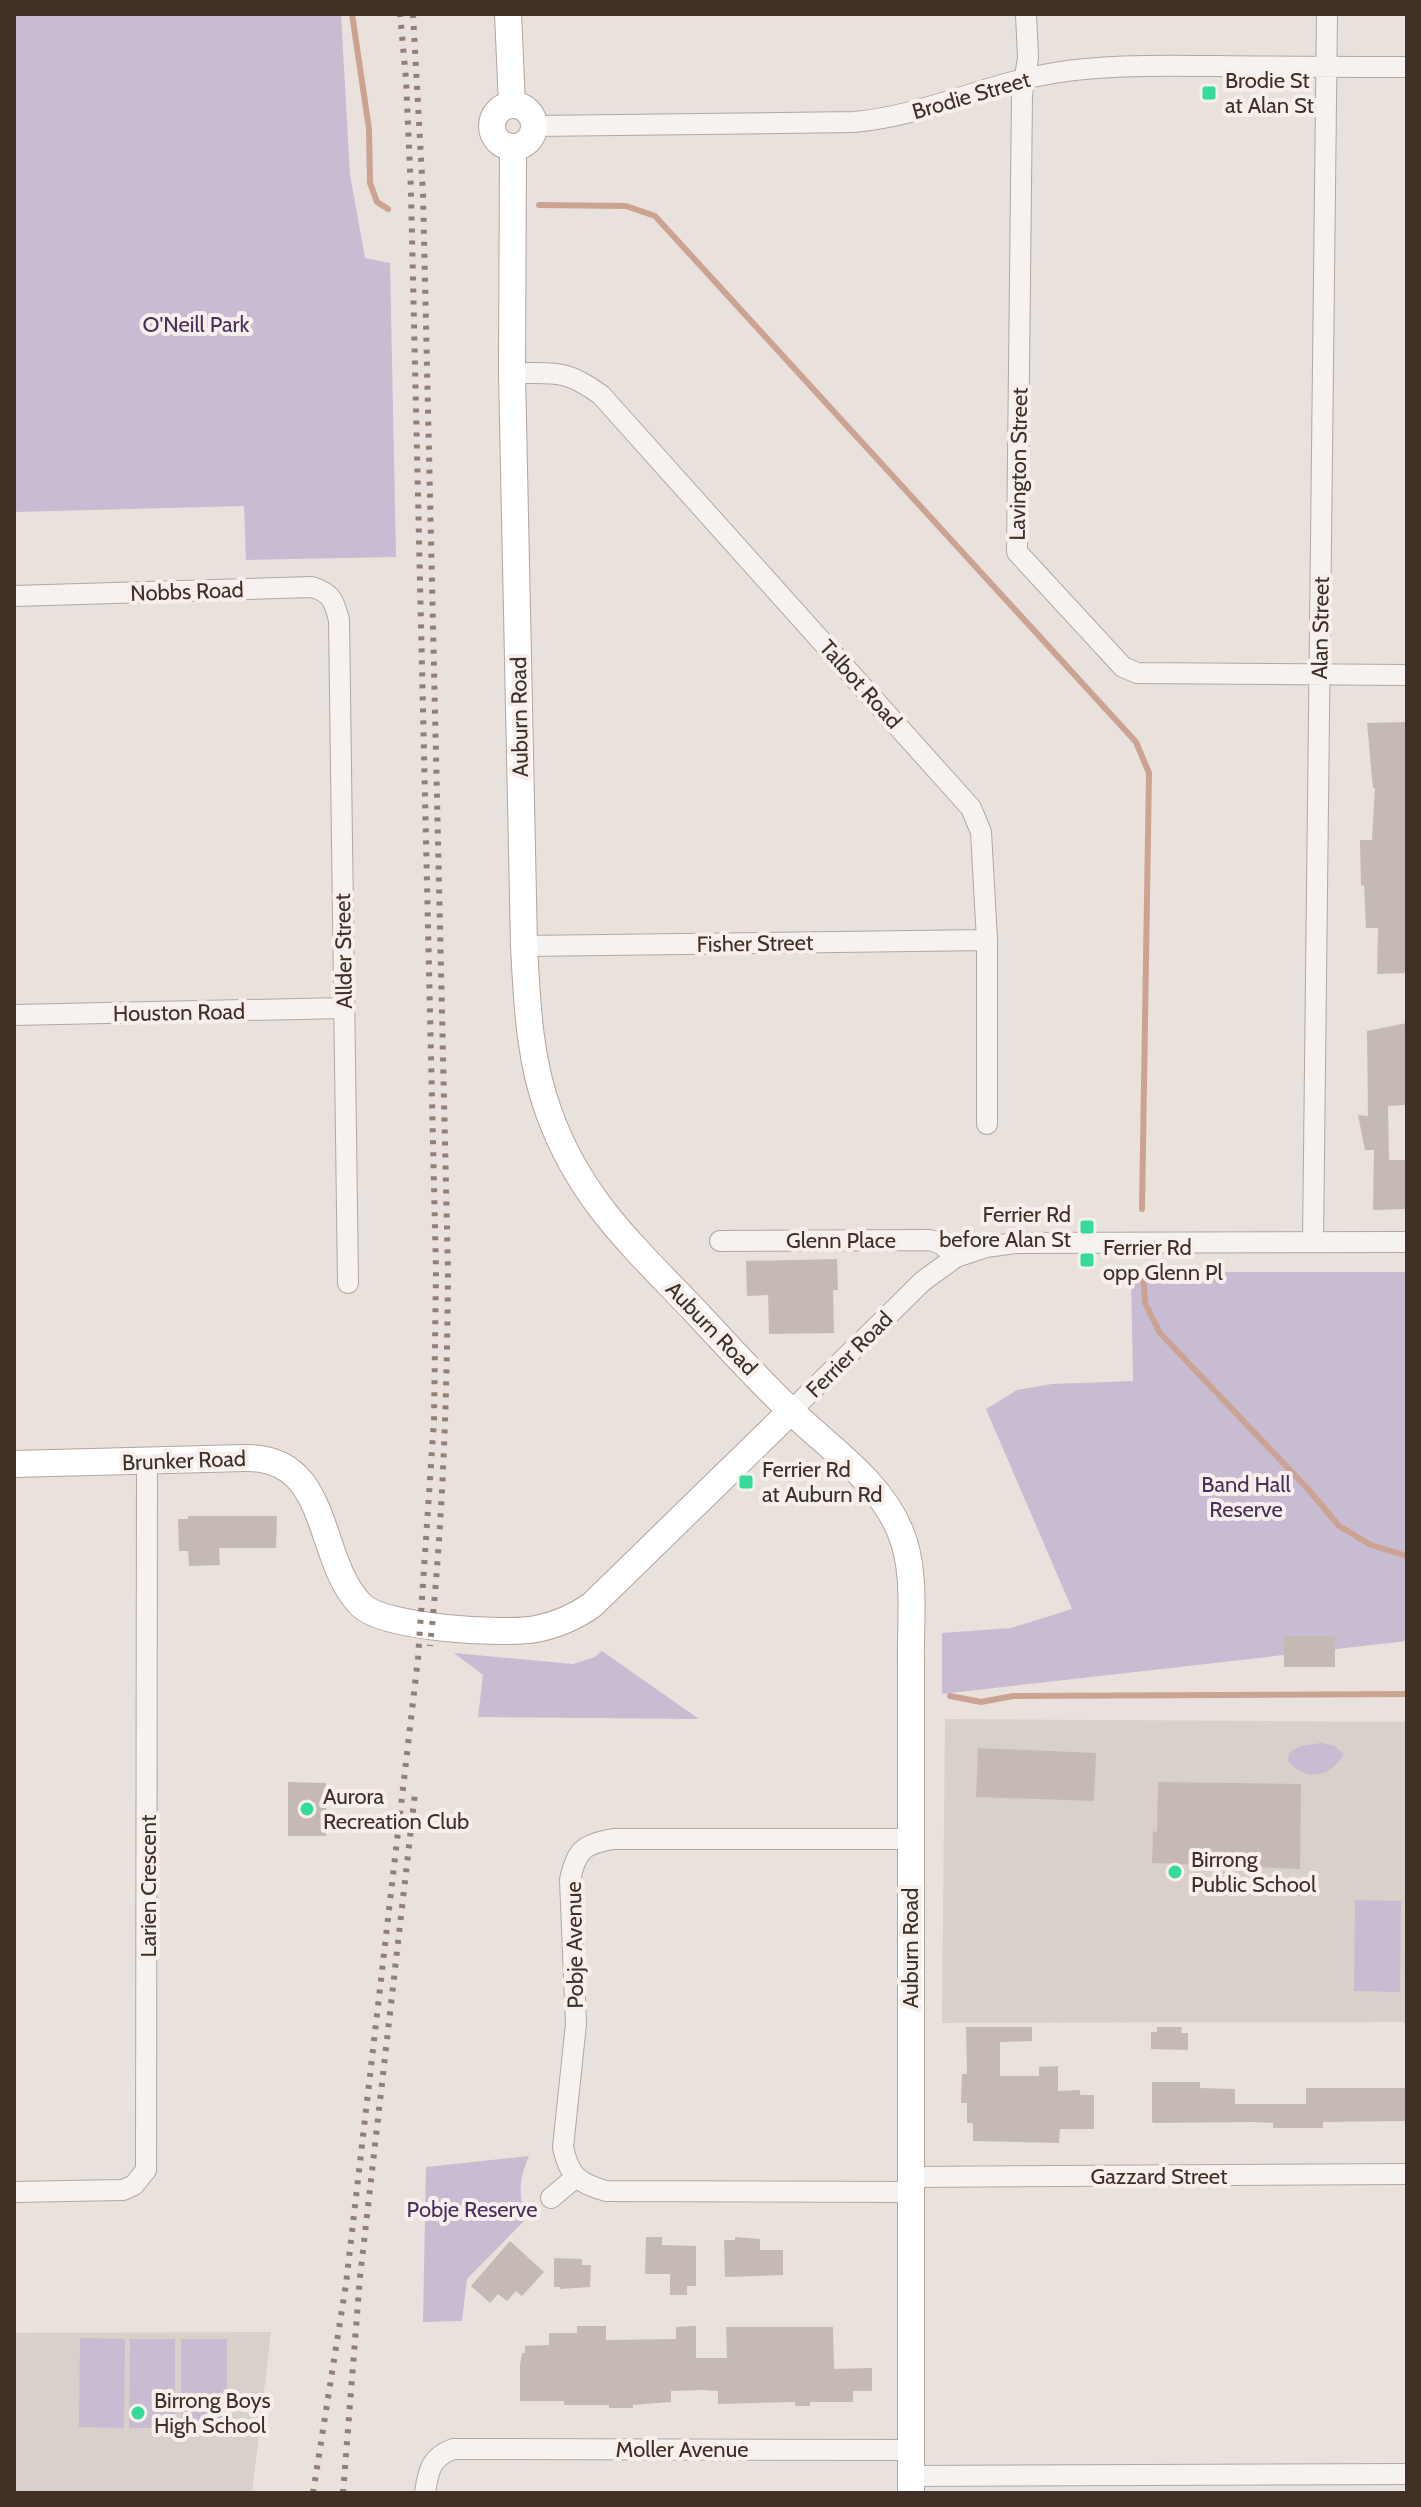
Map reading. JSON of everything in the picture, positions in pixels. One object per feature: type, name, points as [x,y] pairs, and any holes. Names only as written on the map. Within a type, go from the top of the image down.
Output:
[{"type":"main road","points":[[508,14],[512,105]]},
{"type":"main road","points":[[512,105],[530,113],[535,126],[531,139],[513,147],[500,143],[493,131],[499,111],[512,105]]},
{"type":"main road","name":"Auburn Road","points":[[513,147],[512,373],[524,946],[535,1066],[548,1112],[572,1166],[605,1215],[791,1411],[872,1488],[901,1532],[910,1579],[911,2485]]},
{"type":"main road","name":"Ferrier Road","points":[[363,1607],[394,1620],[501,1631],[533,1629],[577,1616],[617,1582],[791,1411]]},
{"type":"main road","name":"Brunker Road","points":[[14,1464],[257,1457],[269,1460],[288,1470],[305,1486],[317,1507],[340,1575],[363,1607]]},
{"type":"street","name":"Lavington Street","points":[[1026,14],[1028,58],[1022,95],[1017,552],[1123,667],[1137,673],[1407,675]]},
{"type":"street","name":"Alan Street","points":[[1313,1242],[1327,14]]},
{"type":"street","name":"Brodie Street","points":[[535,126],[885,119],[1025,79],[1093,68],[1407,67]]},
{"type":"street","name":"Talbot Road","points":[[512,373],[560,373],[577,378],[601,395],[971,808],[981,832],[987,940],[987,1124]]},
{"type":"street","name":"Nobbs Road","points":[[14,596],[312,587],[334,598],[339,620]]},
{"type":"street","name":"Allder Street","points":[[339,620],[348,1283]]},
{"type":"street","name":"Fisher Street","points":[[524,946],[987,940]]},
{"type":"street","name":"Houston Road","points":[[14,1015],[344,1008]]},
{"type":"street","name":"Glenn Place","points":[[720,1241],[930,1240],[941,1244],[956,1257]]},
{"type":"street","name":"Ferrier Road","points":[[791,1411],[923,1281],[956,1257],[986,1247],[1015,1243],[1407,1242]]},
{"type":"street","name":"Larien Crescent","points":[[14,2192],[123,2190],[134,2185],[146,2170],[147,1461]]},
{"type":"street","name":"Pobje Avenue","points":[[576,2177],[567,2166],[563,2147],[576,2024],[570,1880],[573,1862],[581,1850],[594,1842],[613,1839],[910,1839]]},
{"type":"street","name":"Gazzard Street","points":[[911,2185],[1407,2174]]},
{"type":"street","points":[[551,2198],[576,2177],[589,2186],[606,2191],[911,2185]]},
{"type":"street","name":"Moller Avenue","points":[[425,2493],[432,2462],[437,2456],[453,2449],[911,2450]]},
{"type":"street","points":[[911,2485],[1259,2484],[1407,2474]]},
{"type":"shaded area","name":"Birrong Public School","points":[[945,1719],[1407,1722],[1407,2022],[942,2023]]},
{"type":"shaded area","name":"Birrong Boys High School","points":[[271,2332],[252,2493],[14,2493],[14,2333]]},
{"type":"green space","name":"O'Neill Park","points":[[14,14],[341,14],[350,174],[365,258],[390,263],[396,557],[246,560],[244,506],[14,512]]},
{"type":"green space","name":"Band Hall Reserve","points":[[1131,1272],[1407,1272],[1407,1641],[942,1694],[942,1633],[1011,1628],[1072,1609],[986,1409],[1017,1390],[1052,1384],[1133,1381]]},
{"type":"green space","points":[[602,1651],[699,1719],[478,1717],[483,1675],[454,1653],[573,1664],[595,1657]]},
{"type":"green space","points":[[1321,1743],[1335,1746],[1344,1754],[1325,1772],[1310,1775],[1288,1761],[1289,1753],[1300,1746]]},
{"type":"green space","points":[[1355,1900],[1401,1901],[1400,1992],[1354,1991]]},
{"type":"green space","name":"Pobje Reserve","points":[[529,2156],[521,2187],[526,2219],[467,2279],[462,2321],[423,2322],[426,2167]]},
{"type":"green space","points":[[80,2338],[125,2339],[124,2428],[79,2427]]},
{"type":"green space","points":[[130,2339],[175,2339],[175,2428],[129,2428]]},
{"type":"green space","points":[[181,2339],[227,2339],[227,2428],[181,2428]]},
{"type":"building","points":[[1407,722],[1407,973],[1377,974],[1378,928],[1366,928],[1364,885],[1361,886],[1360,840],[1372,840],[1375,788],[1367,723]]},
{"type":"building","points":[[1407,1023],[1405,1105],[1388,1106],[1389,1160],[1407,1160],[1407,1209],[1373,1210],[1374,1150],[1365,1150],[1358,1115],[1368,1116],[1367,1031]]},
{"type":"building","points":[[837,1259],[838,1290],[833,1290],[834,1333],[769,1334],[768,1295],[747,1296],[746,1261]]},
{"type":"building","points":[[188,1516],[277,1516],[276,1548],[219,1548],[220,1565],[189,1566],[188,1551],[179,1551],[178,1519],[188,1519]]},
{"type":"building","points":[[1284,1636],[1335,1636],[1335,1667],[1284,1667]]},
{"type":"building","points":[[978,1748],[1096,1753],[1094,1801],[976,1797]]},
{"type":"building","name":"Aurora Recreation Club","points":[[288,1782],[326,1783],[326,1836],[288,1836]]},
{"type":"building","points":[[1158,1782],[1301,1784],[1300,1869],[1152,1863],[1153,1831],[1157,1832]]},
{"type":"building","points":[[966,2027],[1032,2027],[1032,2041],[1000,2042],[1000,2076],[1039,2076],[1039,2067],[1058,2066],[1058,2091],[1080,2090],[1080,2095],[1094,2095],[1094,2129],[1060,2129],[1059,2143],[973,2141],[973,2123],[967,2123],[967,2103],[961,2103],[962,2074],[967,2074]]},
{"type":"building","points":[[1157,2027],[1182,2027],[1181,2033],[1188,2033],[1188,2050],[1151,2049],[1151,2032],[1157,2032]]},
{"type":"building","points":[[1152,2082],[1200,2082],[1200,2088],[1235,2089],[1235,2104],[1306,2104],[1306,2088],[1407,2088],[1407,2121],[1323,2122],[1323,2128],[1273,2128],[1273,2123],[1253,2122],[1154,2123]]},
{"type":"building","points":[[646,2237],[662,2237],[662,2245],[696,2246],[696,2286],[687,2286],[687,2295],[670,2295],[670,2274],[645,2274]]},
{"type":"building","points":[[735,2237],[760,2239],[760,2250],[783,2250],[783,2275],[725,2277],[724,2240],[735,2240]]},
{"type":"building","points":[[510,2241],[544,2272],[522,2296],[516,2291],[507,2301],[498,2294],[490,2303],[471,2286]]},
{"type":"building","points":[[554,2258],[582,2259],[582,2265],[591,2265],[590,2287],[554,2287]]},
{"type":"building","points":[[577,2326],[606,2326],[606,2340],[676,2339],[676,2327],[696,2326],[696,2358],[727,2358],[726,2327],[833,2327],[834,2369],[872,2368],[872,2391],[853,2391],[853,2402],[810,2402],[810,2406],[795,2406],[795,2402],[718,2404],[718,2391],[704,2390],[671,2391],[671,2402],[633,2405],[633,2408],[564,2405],[564,2401],[520,2401],[520,2365],[525,2346],[549,2345],[549,2333],[577,2333]]},
{"type":"waterway","points":[[352,14],[369,129],[370,183],[377,202],[388,209]]},
{"type":"waterway","points":[[539,205],[626,206],[655,216],[1136,742],[1149,773],[1142,1209]]},
{"type":"waterway","points":[[1143,1274],[1145,1303],[1160,1333],[1339,1526],[1371,1545],[1407,1556]]},
{"type":"waterway","points":[[950,1696],[981,1702],[1013,1696],[1407,1694]]},
{"type":"railway","points":[[313,2493],[346,2284],[418,1658],[434,1420],[436,1271],[411,193],[400,14]]},
{"type":"railway","points":[[413,14],[423,194],[448,1272],[444,1459],[430,1646]]},
{"type":"railway","points":[[343,2493],[360,2277],[415,1793]]},
{"type":"place","name":"Brodie St at Alan St","points":[[1209,93]]},
{"type":"place","name":"Ferrier Rd before Alan St","points":[[1087,1227]]},
{"type":"place","name":"Ferrier Rd opp Glenn Pl","points":[[1087,1260]]},
{"type":"place","name":"Ferrier Rd at Auburn Rd","points":[[746,1482]]},
{"type":"place","name":"Aurora Recreation Club","points":[[307,1809]]},
{"type":"place","name":"Birrong Public School","points":[[1175,1872]]},
{"type":"place","name":"Birrong Boys High School","points":[[138,2413]]}]
